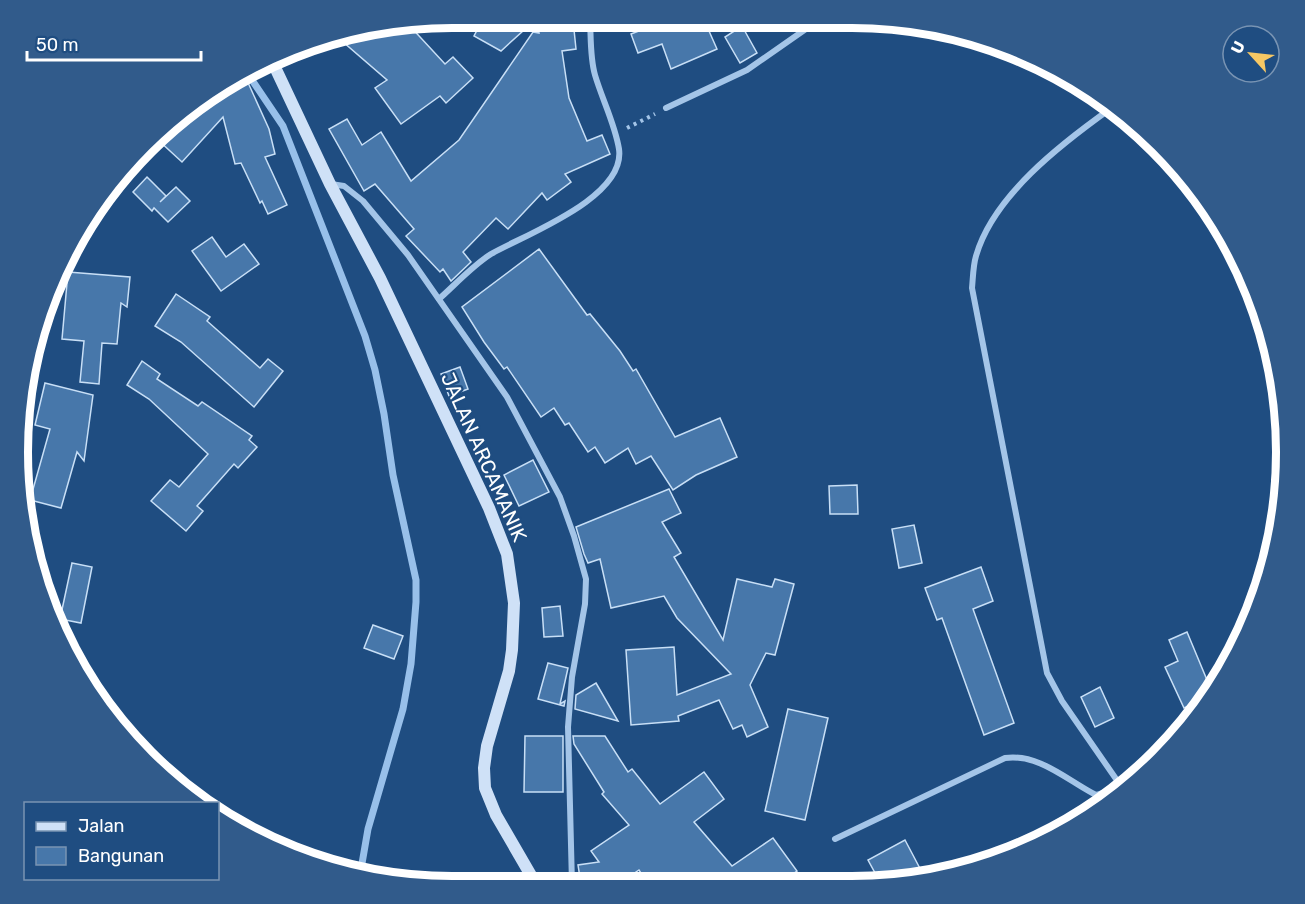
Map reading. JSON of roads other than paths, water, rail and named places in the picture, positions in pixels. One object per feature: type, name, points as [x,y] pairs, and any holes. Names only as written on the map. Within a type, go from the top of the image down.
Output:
[{"type":"street","points":[[439,299],[490,255],[543,230],[607,183],[618,159],[615,134],[595,74],[591,28]]},
{"type":"street","points":[[666,108],[747,70],[807,28]]},
{"type":"street","name":"JALAN ARCAMANIK","points":[[275,68],[330,184],[380,278],[489,508],[507,554],[514,603],[512,650],[504,690],[487,746],[484,768],[485,788],[493,809],[531,876]]},
{"type":"street","points":[[1106,112],[1036,169],[993,216],[976,256],[972,288],[1047,673],[1062,701],[1118,782]]},
{"type":"street","points":[[330,184],[344,186],[363,201],[408,255],[439,299],[527,430],[560,497],[582,559],[586,579],[585,604],[572,677],[568,727],[572,876]]},
{"type":"street","points":[[835,839],[1005,758],[1017,756],[1047,766],[1096,795],[1104,793]]},
{"type":"waterway","points":[[251,79],[283,126],[365,336],[375,370],[393,475],[416,580],[411,664],[403,709],[368,829],[362,865]]}]
